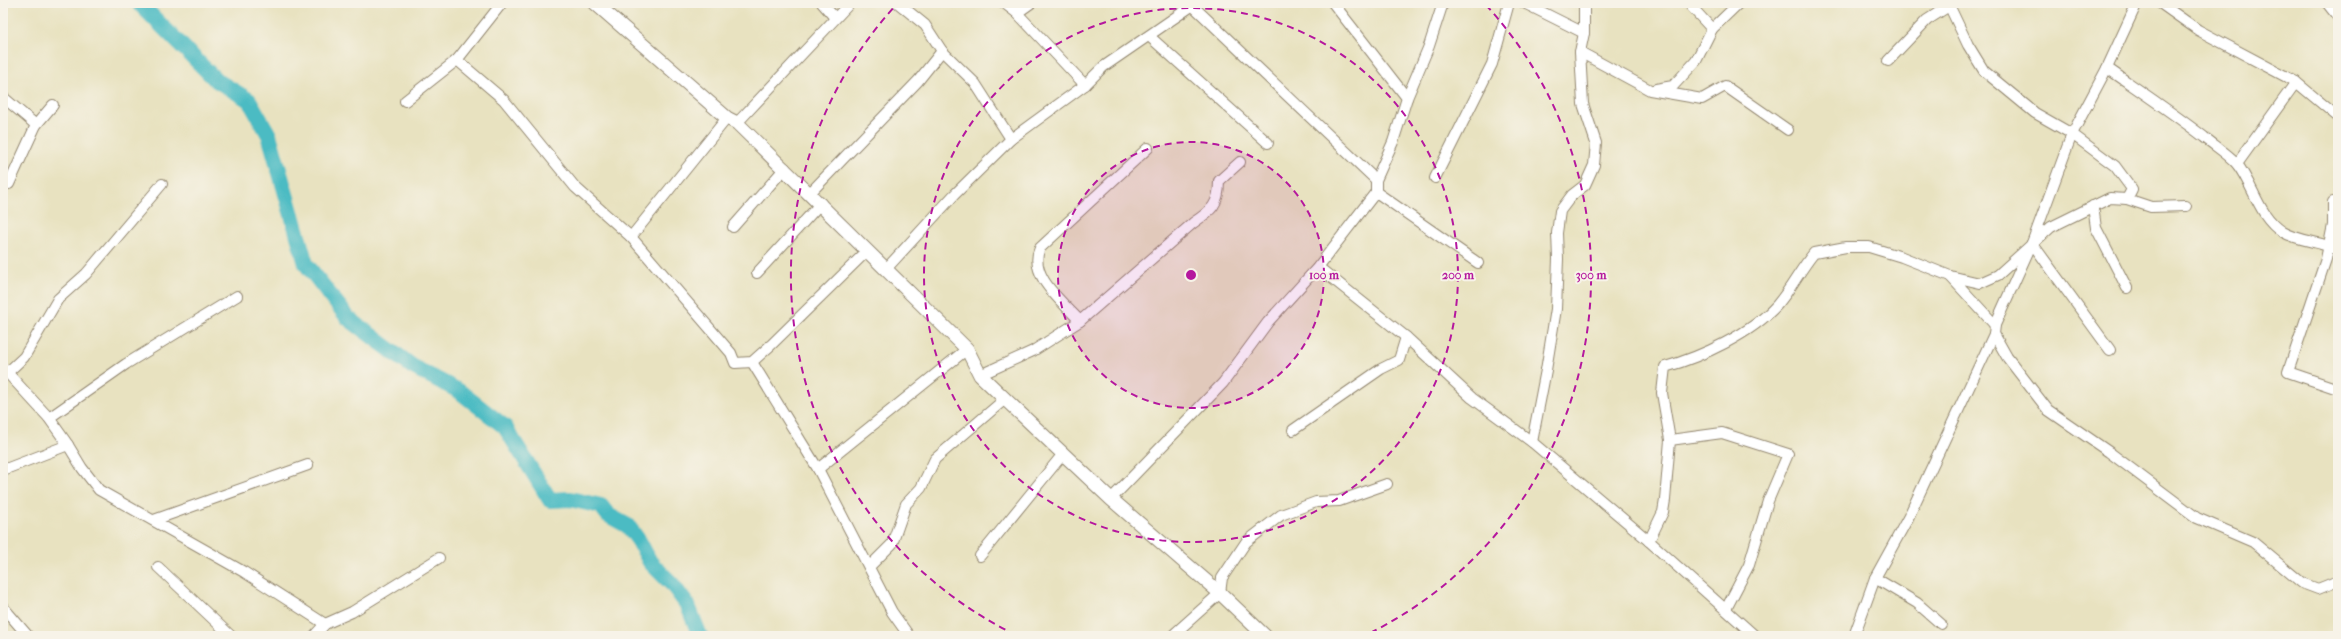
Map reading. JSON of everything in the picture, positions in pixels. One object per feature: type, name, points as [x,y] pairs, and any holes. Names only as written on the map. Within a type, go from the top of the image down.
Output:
[{"type":"street","points":[[405,100],[457,60],[502,3]]},
{"type":"street","points":[[595,3],[732,120],[785,168],[967,349],[980,375],[1111,499],[1220,593],[1265,636]]},
{"type":"street","points":[[822,3],[835,18]]},
{"type":"street","points":[[631,237],[732,120],[850,3]]},
{"type":"street","points":[[898,3],[925,25],[942,51],[975,83],[1011,140]]},
{"type":"street","points":[[1004,3],[1017,13],[1085,85]]},
{"type":"street","points":[[1017,13],[1031,3]]},
{"type":"street","points":[[1333,3],[1408,98]]},
{"type":"street","points":[[1111,499],[1223,383],[1268,322],[1318,267],[1376,192],[1376,180],[1393,142],[1408,98],[1429,46],[1443,3]]},
{"type":"street","points":[[1435,178],[1492,64],[1509,3]]},
{"type":"street","points":[[1524,3],[1584,33]]},
{"type":"street","points":[[1532,442],[1556,309],[1558,259],[1557,234],[1560,211],[1572,195],[1584,186],[1594,165],[1596,144],[1583,104],[1580,52],[1584,33],[1584,3]]},
{"type":"street","points":[[1688,3],[1712,29]]},
{"type":"street","points":[[1650,90],[1673,86],[1696,61],[1712,29],[1739,3]]},
{"type":"street","points":[[1854,636],[1875,578],[1908,518],[2032,243],[2072,134],[2107,68],[2137,3]]},
{"type":"street","points":[[2160,3],[2198,30],[2296,82],[2338,117]]},
{"type":"street","points":[[2327,3],[2337,14]]},
{"type":"street","points":[[886,269],[954,196],[1011,140],[1085,85],[1103,67],[1194,4],[1376,180]]},
{"type":"street","points":[[1888,61],[1927,20],[1948,4],[1968,45],[1984,71],[2035,113],[2072,134],[2115,166],[2132,189],[2127,199]]},
{"type":"street","points":[[1149,36],[1268,143]]},
{"type":"street","points":[[810,193],[918,81],[942,51]]},
{"type":"street","points":[[1580,52],[1650,90],[1702,99],[1724,86],[1788,130]]},
{"type":"street","points":[[457,60],[488,84],[504,100],[575,187],[631,237],[731,353],[735,363],[752,362],[867,251]]},
{"type":"street","points":[[2107,68],[2179,118],[2237,164],[2249,183],[2260,208],[2283,231],[2307,241],[2328,244],[2338,250]]},
{"type":"street","points":[[2237,164],[2296,82]]},
{"type":"street","points":[[3,97],[36,126]]},
{"type":"street","points":[[9,184],[36,126],[53,105]]},
{"type":"street","points":[[1080,321],[1047,285],[1036,262],[1036,256],[1040,248],[1148,148]]},
{"type":"street","points":[[980,375],[1033,351],[1080,321],[1193,223],[1212,209],[1219,196],[1219,181],[1240,162]]},
{"type":"street","points":[[733,227],[785,168]]},
{"type":"street","points":[[162,184],[86,274],[58,299],[24,357],[6,370],[49,418],[82,468],[99,490],[244,572],[325,624]]},
{"type":"street","points":[[1376,192],[1478,263]]},
{"type":"street","points":[[1649,540],[1663,512],[1670,440],[1662,393],[1665,367],[1692,359],[1753,325],[1776,306],[1814,253],[1846,247],[1869,247],[1902,256],[1950,276],[1980,284],[1998,275],[2051,227],[2110,198],[2127,199],[2151,207],[2186,206]]},
{"type":"street","points":[[2333,202],[2333,225],[2326,259],[2288,372],[2338,389]]},
{"type":"street","points":[[756,273],[821,203]]},
{"type":"street","points":[[2093,206],[2096,228],[2127,288]]},
{"type":"street","points":[[2032,243],[2110,350]]},
{"type":"street","points":[[1318,267],[1406,337],[1472,398],[1532,442],[1649,540],[1726,608],[1755,636]]},
{"type":"street","points":[[1950,276],[1994,329],[2008,357],[2048,410],[2109,452],[2197,518],[2253,542],[2302,583],[2318,589],[2338,581]]},
{"type":"street","points":[[49,418],[126,364],[237,296]]},
{"type":"street","points":[[1293,430],[1381,369],[1399,360],[1406,337]]},
{"type":"street","points":[[818,469],[967,349]]},
{"type":"street","points":[[752,362],[818,469],[892,612],[909,636]]},
{"type":"street","points":[[869,567],[892,544],[906,504],[921,488],[935,459],[1005,399]]},
{"type":"street","points":[[1670,440],[1722,433],[1788,454],[1768,501],[1749,565],[1726,608]]},
{"type":"street","points":[[3,470],[68,445]]},
{"type":"street","points":[[980,556],[1063,454]]},
{"type":"street","points":[[154,520],[308,465]]},
{"type":"street","points":[[1172,636],[1220,593],[1222,578],[1246,542],[1281,515],[1316,502],[1340,501],[1387,484]]},
{"type":"street","points":[[314,636],[325,624],[352,612],[439,558]]},
{"type":"street","points":[[158,567],[231,636]]},
{"type":"street","points":[[1875,578],[1917,603],[1941,624]]},
{"type":"street","points":[[3,607],[28,636]]},
{"type":"waterway","points":[[139,3],[216,80],[249,100],[269,135],[306,264],[348,318],[413,367],[459,391],[505,427],[550,500],[570,499],[601,506],[608,515],[628,526],[639,541],[650,562],[672,584],[688,606],[700,636]]}]
